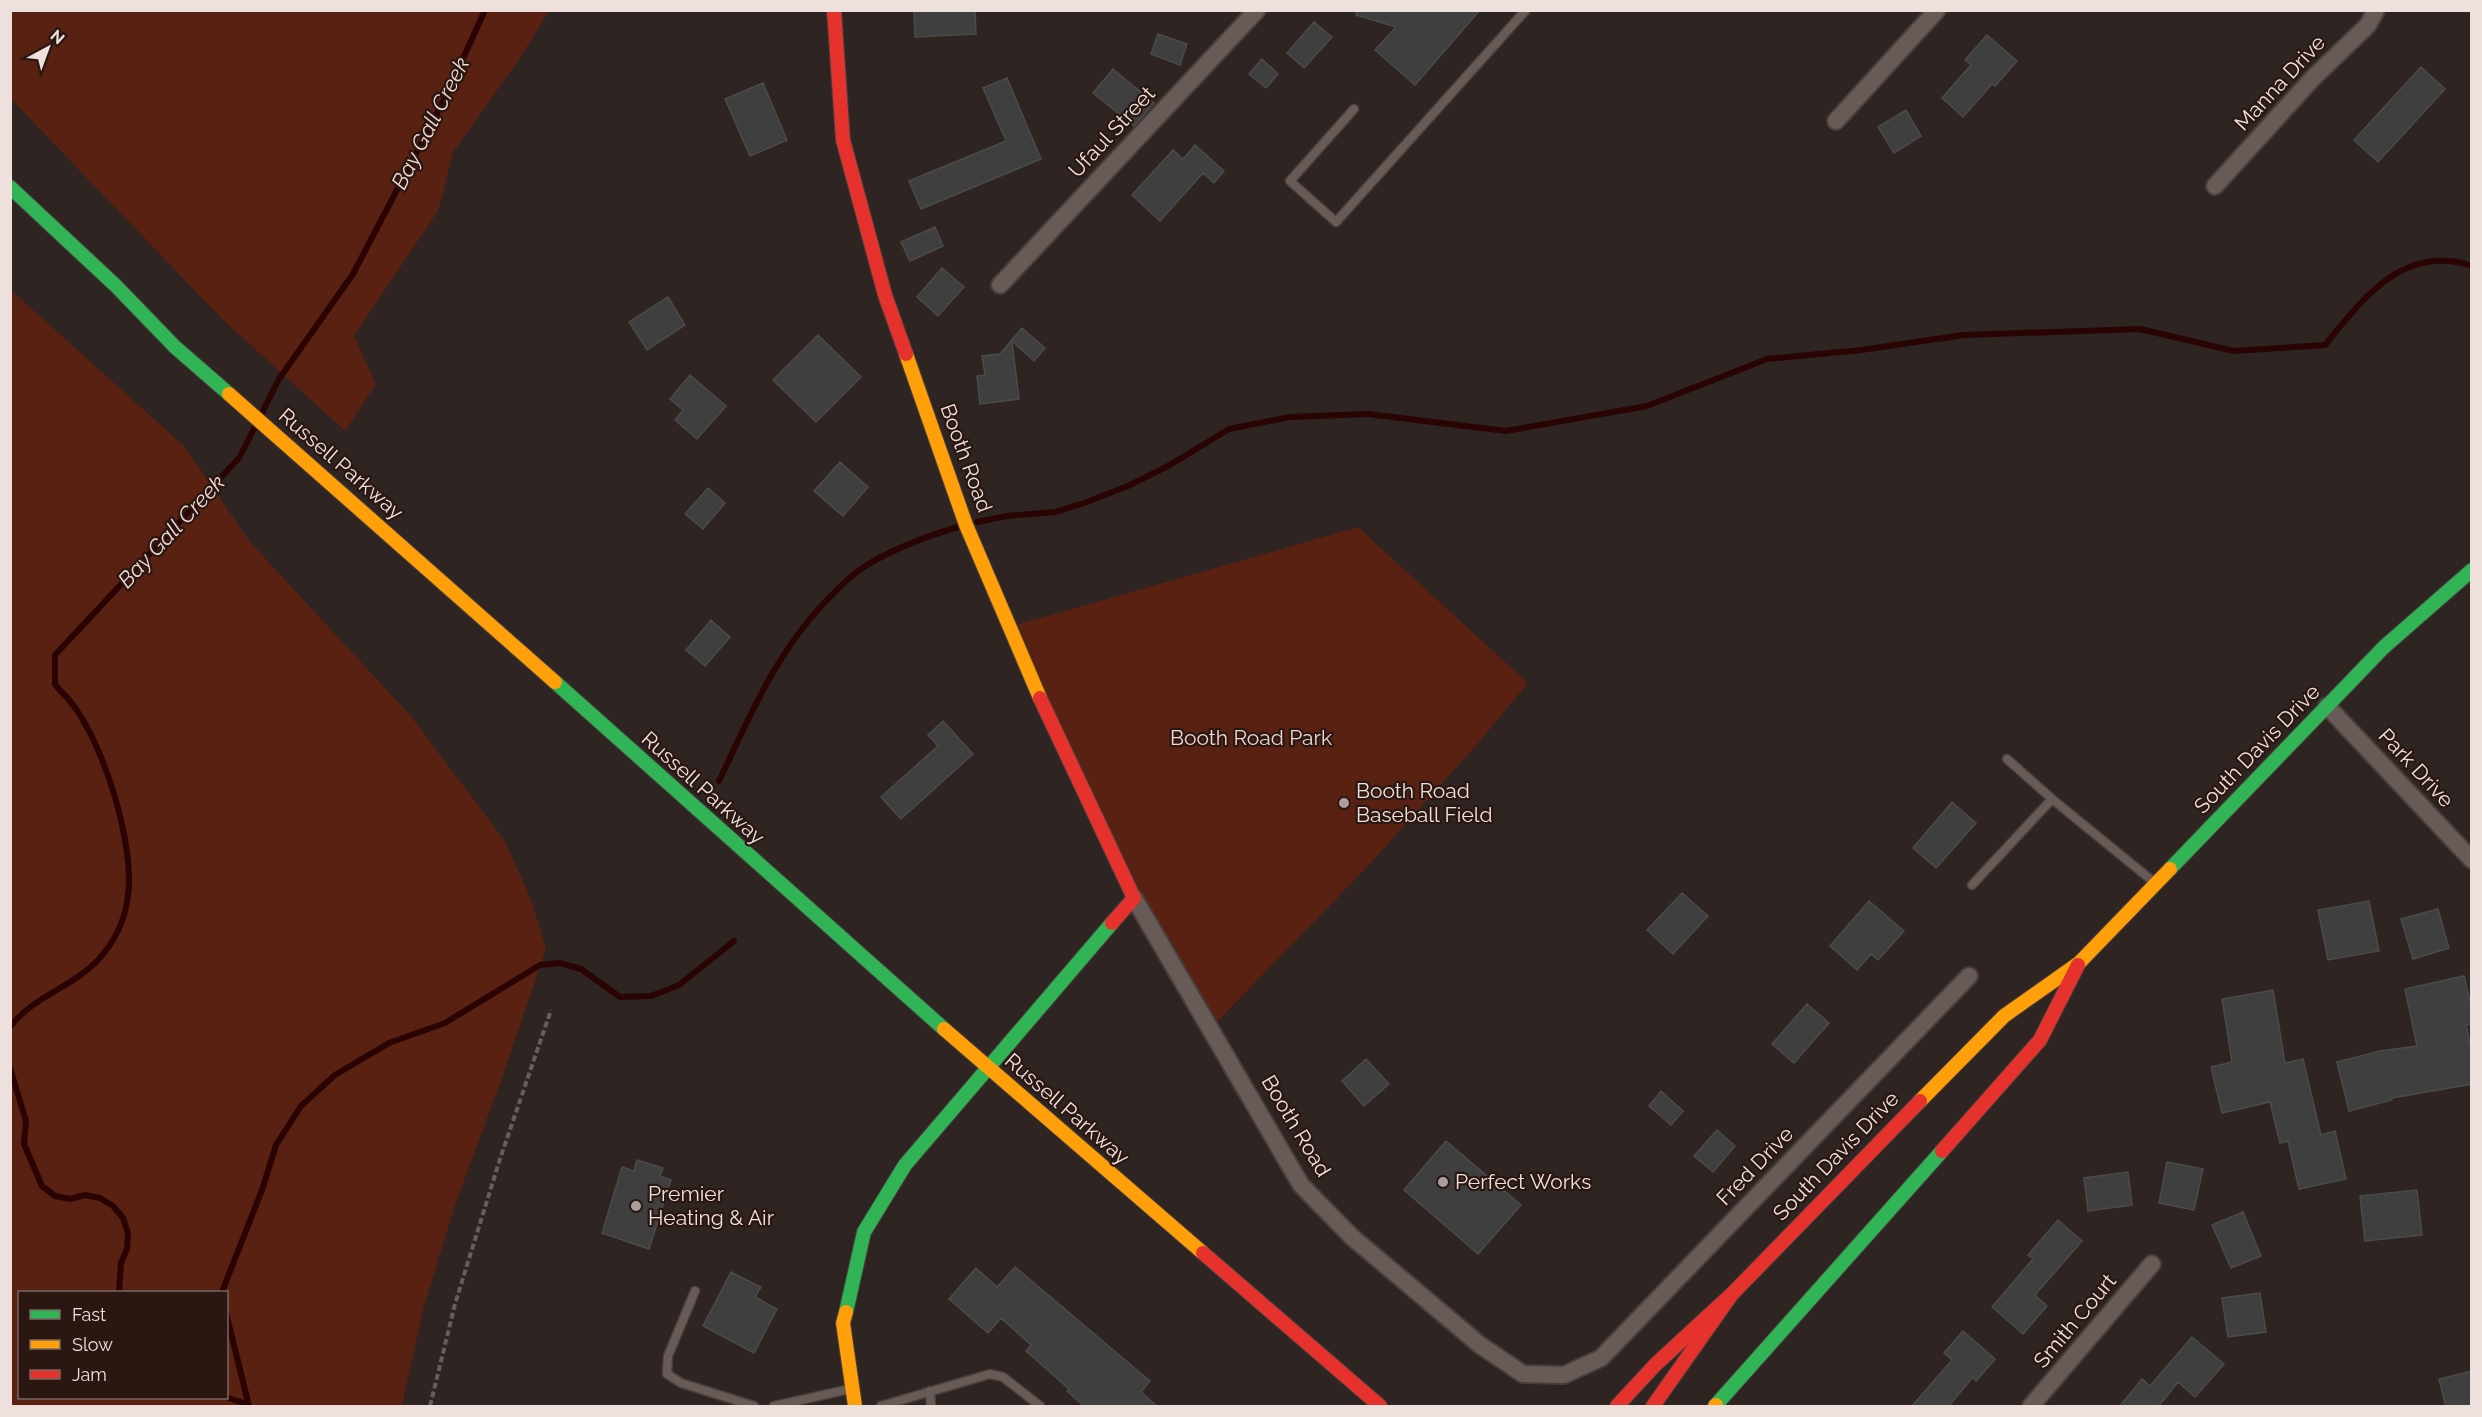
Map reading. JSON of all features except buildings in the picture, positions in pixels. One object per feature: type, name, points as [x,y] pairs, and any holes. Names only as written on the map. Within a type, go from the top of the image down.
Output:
[{"type":"street","name":"Booth Road","points":[[834,10],[843,140],[888,306],[966,525],[1035,687],[1134,898],[1301,1185],[1352,1236],[1480,1345],[1523,1374],[1564,1375]]},
{"type":"street","name":"Ufaul Street","points":[[1000,285],[1257,10]]},
{"type":"street","points":[[1836,121],[1937,10]]},
{"type":"street","name":"Manna Drive","points":[[2216,186],[2312,79],[2368,25],[2376,10]]},
{"type":"street","name":"Russell Parkway","points":[[10,188],[116,286],[175,347],[320,472],[988,1069],[1380,1407]]},
{"type":"street","name":"South Davis Drive","points":[[1653,1407],[1732,1294],[2004,1016],[2079,963],[2384,646],[2472,570]]},
{"type":"street","name":"Park Drive","points":[[2327,706],[2472,860]]},
{"type":"street","points":[[855,1407],[843,1323],[864,1232],[905,1165],[1134,898]]},
{"type":"street","name":"South Davis Drive","points":[[1715,1406],[2040,1040],[2079,963]]},
{"type":"street","name":"Fred Drive","points":[[1564,1375],[1601,1358],[1969,976]]},
{"type":"street","name":"Smith Court","points":[[2031,1407],[2152,1264]]},
{"type":"street","points":[[1617,1407],[1656,1364],[1732,1294]]},
{"type":"street","points":[[1365,1394],[1393,1407]]},
{"type":"lane","points":[[1354,109],[1290,182],[1335,222],[1526,10]]},
{"type":"lane","points":[[2007,759],[2052,800],[2156,884]]},
{"type":"lane","points":[[1972,885],[2052,800]]},
{"type":"lane","points":[[695,1291],[668,1356],[667,1374],[681,1383],[733,1404],[754,1407]]},
{"type":"lane","points":[[881,1407],[990,1374],[1003,1377],[1040,1407]]},
{"type":"lane","points":[[774,1407],[851,1389]]},
{"type":"lane","points":[[930,1391],[931,1407]]},
{"type":"path","points":[[430,1407],[455,1304],[500,1159],[551,1010]]},
{"type":"green space","points":[[10,11],[549,11],[520,58],[452,154],[438,211],[354,336],[376,384],[345,431],[223,320],[11,99]]},
{"type":"green space","points":[[11,290],[184,446],[251,543],[410,715],[505,841],[531,899],[546,949],[454,1208],[423,1310],[402,1406],[11,1406]]},
{"type":"green space","name":"Booth Road Park","points":[[1358,527],[1528,683],[1480,741],[1369,865],[1211,1028],[1134,898],[1009,627]]},
{"type":"waterway","name":"Bay Gall Creek","points":[[262,413],[279,379],[353,274],[446,96],[485,10]]},
{"type":"waterway","points":[[977,522],[1007,516],[1055,512],[1084,503],[1128,486],[1170,465],[1229,429],[1290,417],[1368,414],[1506,431],[1647,406],[1767,359],[1861,350],[1964,335],[2140,329],[2234,351],[2325,345],[2370,294],[2386,280],[2405,269],[2425,262],[2447,261],[2472,266]]},
{"type":"waterway","name":"Bay Gall Creek","points":[[10,1027],[29,1008],[76,978],[97,961],[109,947],[118,931],[128,896],[127,849],[114,794],[94,741],[70,701],[55,684],[55,655],[239,458],[256,425]]},
{"type":"waterway","points":[[719,781],[764,688],[791,644],[823,604],[853,575],[875,560],[911,543],[961,526]]},
{"type":"waterway","points":[[222,1291],[262,1190],[276,1145],[301,1106],[335,1075],[389,1043],[445,1023],[540,965],[560,963],[581,969],[620,997],[651,996],[679,985],[734,941]]},
{"type":"waterway","name":"Bay Gall Creek","points":[[10,1068],[26,1121],[24,1144],[42,1186],[55,1196],[70,1199],[85,1195],[100,1198],[113,1206],[123,1218],[128,1233],[127,1249],[121,1263],[119,1291]]},
{"type":"waterway","points":[[228,1321],[249,1406]]},
{"type":"waterway","name":"Bay Gall Creek","points":[[228,1398],[249,1405]]},
{"type":"traffic: fast","points":[[10,187],[116,286],[175,347],[229,394]]},
{"type":"traffic: fast","points":[[2170,869],[2384,647],[2472,570]]},
{"type":"traffic: fast","points":[[555,682],[944,1029]]},
{"type":"traffic: fast","points":[[846,1312],[864,1232],[905,1165],[1112,923]]},
{"type":"traffic: fast","points":[[1715,1406],[1942,1151]]},
{"type":"traffic: slow","points":[[906,354],[966,525],[1040,698]]},
{"type":"traffic: slow","points":[[229,394],[555,682]]},
{"type":"traffic: slow","points":[[1920,1101],[2004,1016],[2079,963],[2170,869]]},
{"type":"traffic: slow","points":[[944,1029],[1203,1253]]},
{"type":"traffic: slow","points":[[846,1312],[843,1323],[855,1406]]},
{"type":"traffic: jam","points":[[834,10],[843,140],[885,295],[906,354]]},
{"type":"traffic: jam","points":[[1040,698],[1134,898],[1112,923]]},
{"type":"traffic: jam","points":[[1942,1151],[2040,1040],[2078,965]]},
{"type":"traffic: jam","points":[[1653,1406],[1732,1294],[1920,1101]]},
{"type":"traffic: jam","points":[[1203,1253],[1380,1406]]},
{"type":"traffic: jam","points":[[1617,1406],[1656,1364],[1732,1294]]},
{"type":"place","name":"Booth Road Baseball Field","points":[[1344,803]]},
{"type":"place","name":"Perfect Works","points":[[1443,1182]]},
{"type":"place","name":"Premier Heating & Air","points":[[636,1206]]}]
